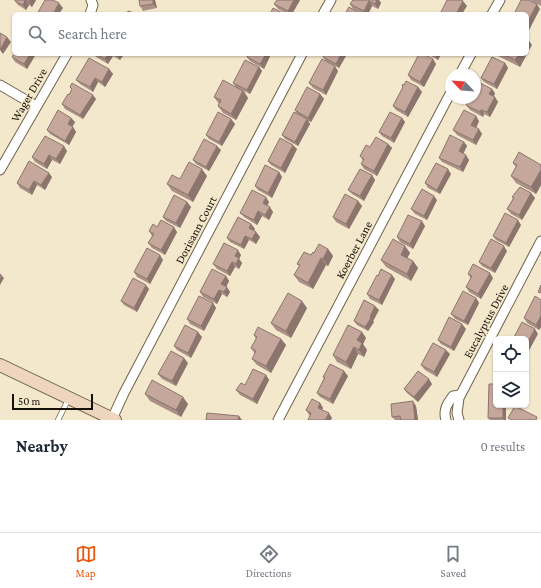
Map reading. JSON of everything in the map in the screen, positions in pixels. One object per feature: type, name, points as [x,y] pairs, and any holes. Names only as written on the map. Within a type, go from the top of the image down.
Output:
[{"type":"main road","points":[[0,365],[113,419]]},
{"type":"street","points":[[90,12],[91,0]]},
{"type":"street","points":[[324,12],[331,0]]},
{"type":"street","points":[[493,12],[500,0]]},
{"type":"street","name":"Wager Drive","points":[[0,170],[66,56]]},
{"type":"street","name":"Dorisann Court","points":[[113,419],[127,386],[301,56]]},
{"type":"street","points":[[463,68],[470,56]]},
{"type":"street","points":[[0,85],[36,106]]},
{"type":"street","name":"Koerber Lane","points":[[278,420],[445,103]]},
{"type":"street","name":"Eucalyptus Drive","points":[[458,416],[460,395],[541,241]]},
{"type":"street","points":[[446,420],[444,416],[446,405],[453,396],[460,395]]},
{"type":"lane","points":[[58,420],[69,398]]},
{"type":"building","points":[[15,0],[25,0],[23,5]]},
{"type":"building","points":[[45,0],[53,0],[59,3],[54,12],[38,12]]},
{"type":"building","points":[[139,0],[153,0],[153,4],[140,6]]},
{"type":"building","points":[[277,0],[294,0],[288,11],[274,4]]},
{"type":"building","points":[[353,0],[377,0],[375,4],[369,1],[364,11],[350,4]]},
{"type":"building","points":[[447,0],[463,1],[457,12],[441,12]]},
{"type":"building","points":[[521,0],[528,0],[537,4],[529,19],[529,12],[515,12]]},
{"type":"building","points":[[349,7],[358,12],[346,12]]},
{"type":"building","points":[[273,8],[281,12],[271,12]]},
{"type":"building","points":[[0,33],[7,37],[0,50]]},
{"type":"building","points":[[13,56],[29,56],[24,64],[12,57]]},
{"type":"building","points":[[99,56],[107,56],[105,59]]},
{"type":"building","points":[[247,56],[265,56],[260,64]]},
{"type":"building","points":[[323,56],[340,56],[336,64]]},
{"type":"building","points":[[418,56],[427,56],[433,59],[420,82],[408,75]]},
{"type":"building","points":[[507,56],[518,56],[515,60]]},
{"type":"building","points":[[492,57],[505,63],[494,84],[481,78]]},
{"type":"building","points":[[89,58],[109,69],[102,82],[95,78],[90,87],[76,80]]},
{"type":"building","points":[[322,59],[335,66],[323,90],[309,83]]},
{"type":"building","points":[[245,60],[259,67],[247,90],[233,83]]},
{"type":"building","points":[[223,80],[243,91],[231,114],[218,106],[221,100],[214,97]]},
{"type":"building","points":[[406,81],[418,87],[405,112],[393,106],[403,87],[403,84],[404,85]]},
{"type":"building","points":[[72,83],[93,95],[80,115],[62,104],[72,89],[70,87]]},
{"type":"building","points":[[481,84],[492,89],[489,94],[495,97],[487,112],[481,110],[480,112],[466,105],[481,104]]},
{"type":"building","points":[[307,87],[320,94],[308,118],[295,110]]},
{"type":"building","points":[[58,110],[71,118],[68,124],[73,127],[65,141],[47,130]]},
{"type":"building","points":[[464,110],[476,116],[471,125],[479,129],[473,140],[453,130]]},
{"type":"building","points":[[218,112],[231,119],[219,142],[206,135]]},
{"type":"building","points":[[294,112],[307,119],[295,142],[282,135]]},
{"type":"building","points":[[390,112],[402,118],[391,138],[379,132]]},
{"type":"building","points":[[450,135],[464,142],[459,151],[466,155],[460,167],[439,158]]},
{"type":"building","points":[[45,136],[64,146],[56,159],[49,155],[44,164],[32,157]]},
{"type":"building","points":[[376,137],[388,144],[374,171],[361,164],[364,159],[360,156],[366,145],[370,147]]},
{"type":"building","points":[[280,138],[293,145],[281,168],[268,161]]},
{"type":"building","points":[[204,139],[217,146],[206,167],[193,160]]},
{"type":"building","points":[[519,152],[541,165],[541,170],[531,187],[511,176],[517,165],[513,163]]},
{"type":"building","points":[[29,161],[49,173],[41,185],[34,181],[29,190],[17,183]]},
{"type":"building","points":[[189,162],[202,169],[188,195],[167,184],[172,175],[180,179]]},
{"type":"building","points":[[436,163],[448,169],[437,190],[425,183]]},
{"type":"building","points":[[265,165],[279,172],[268,193],[255,186]]},
{"type":"building","points":[[360,169],[372,175],[360,196],[348,190]]},
{"type":"building","points":[[520,187],[531,193],[519,215],[507,209],[514,198],[512,197]]},
{"type":"building","points":[[422,189],[434,196],[424,216],[411,209]]},
{"type":"building","points":[[252,190],[266,197],[263,203],[270,207],[265,215],[258,211],[254,220],[240,213]]},
{"type":"building","points":[[345,194],[358,201],[346,224],[333,217]]},
{"type":"building","points":[[174,195],[187,202],[176,223],[163,217]]},
{"type":"building","points":[[505,213],[518,220],[506,243],[493,236]]},
{"type":"building","points":[[408,215],[422,221],[410,244],[397,237]]},
{"type":"building","points":[[238,217],[251,224],[249,228],[256,232],[252,239],[245,236],[241,245],[227,238]]},
{"type":"building","points":[[161,220],[174,227],[161,250],[148,243],[154,234],[149,231],[153,224],[157,227]]},
{"type":"building","points":[[393,239],[405,246],[401,255],[413,261],[407,274],[381,260]]},
{"type":"building","points":[[491,239],[504,246],[491,268],[479,262]]},
{"type":"building","points":[[224,243],[238,250],[235,256],[239,258],[236,264],[232,262],[227,271],[213,264]]},
{"type":"building","points":[[319,244],[328,249],[323,259],[321,258],[308,283],[294,275],[300,265],[297,264],[304,252],[311,255],[313,252],[314,253]]},
{"type":"building","points":[[147,248],[160,255],[147,279],[134,272]]},
{"type":"building","points":[[473,264],[490,273],[478,294],[466,287],[472,276],[468,274]]},
{"type":"building","points":[[212,269],[226,276],[221,284],[227,287],[224,292],[219,290],[214,299],[200,292]]},
{"type":"building","points":[[381,269],[392,275],[379,300],[367,294]]},
{"type":"building","points":[[133,278],[146,285],[134,308],[121,301]]},
{"type":"building","points":[[541,285],[541,293],[538,292]]},
{"type":"building","points":[[463,291],[476,298],[464,321],[451,314]]},
{"type":"building","points":[[288,293],[302,301],[286,331],[271,323]]},
{"type":"building","points":[[199,296],[213,303],[201,326],[187,319]]},
{"type":"building","points":[[535,296],[541,300],[541,316],[536,325],[524,318]]},
{"type":"building","points":[[364,300],[375,306],[370,317],[371,318],[365,327],[354,321]]},
{"type":"building","points":[[449,317],[462,324],[451,347],[438,340]]},
{"type":"building","points":[[522,322],[535,329],[529,340],[529,336],[515,336]]},
{"type":"building","points":[[185,325],[198,332],[188,353],[174,346]]},
{"type":"building","points":[[348,325],[362,332],[357,340],[362,343],[359,350],[354,347],[346,362],[333,355]]},
{"type":"building","points":[[258,327],[281,339],[266,366],[252,359],[256,351],[251,348],[257,337],[254,335]]},
{"type":"building","points":[[433,343],[446,350],[434,372],[421,365]]},
{"type":"building","points":[[171,351],[184,358],[172,381],[158,374]]},
{"type":"building","points":[[330,364],[344,371],[330,399],[317,393]]},
{"type":"building","points":[[253,369],[266,375],[253,399],[236,390],[241,383],[245,385]]},
{"type":"building","points":[[418,371],[429,379],[414,397],[404,389]]},
{"type":"building","points":[[152,380],[183,397],[176,410],[145,394]]},
{"type":"building","points":[[489,384],[493,384],[493,408],[503,408],[503,418],[488,418]]},
{"type":"building","points":[[312,399],[320,403],[318,408],[329,413],[325,420],[308,420],[311,413],[306,410]]},
{"type":"building","points":[[413,401],[415,420],[401,420],[400,416],[392,417],[391,404]]},
{"type":"building","points":[[514,408],[519,408],[537,417],[536,420],[512,420],[508,418]]},
{"type":"building","points":[[207,413],[239,416],[238,420],[206,420]]}]
